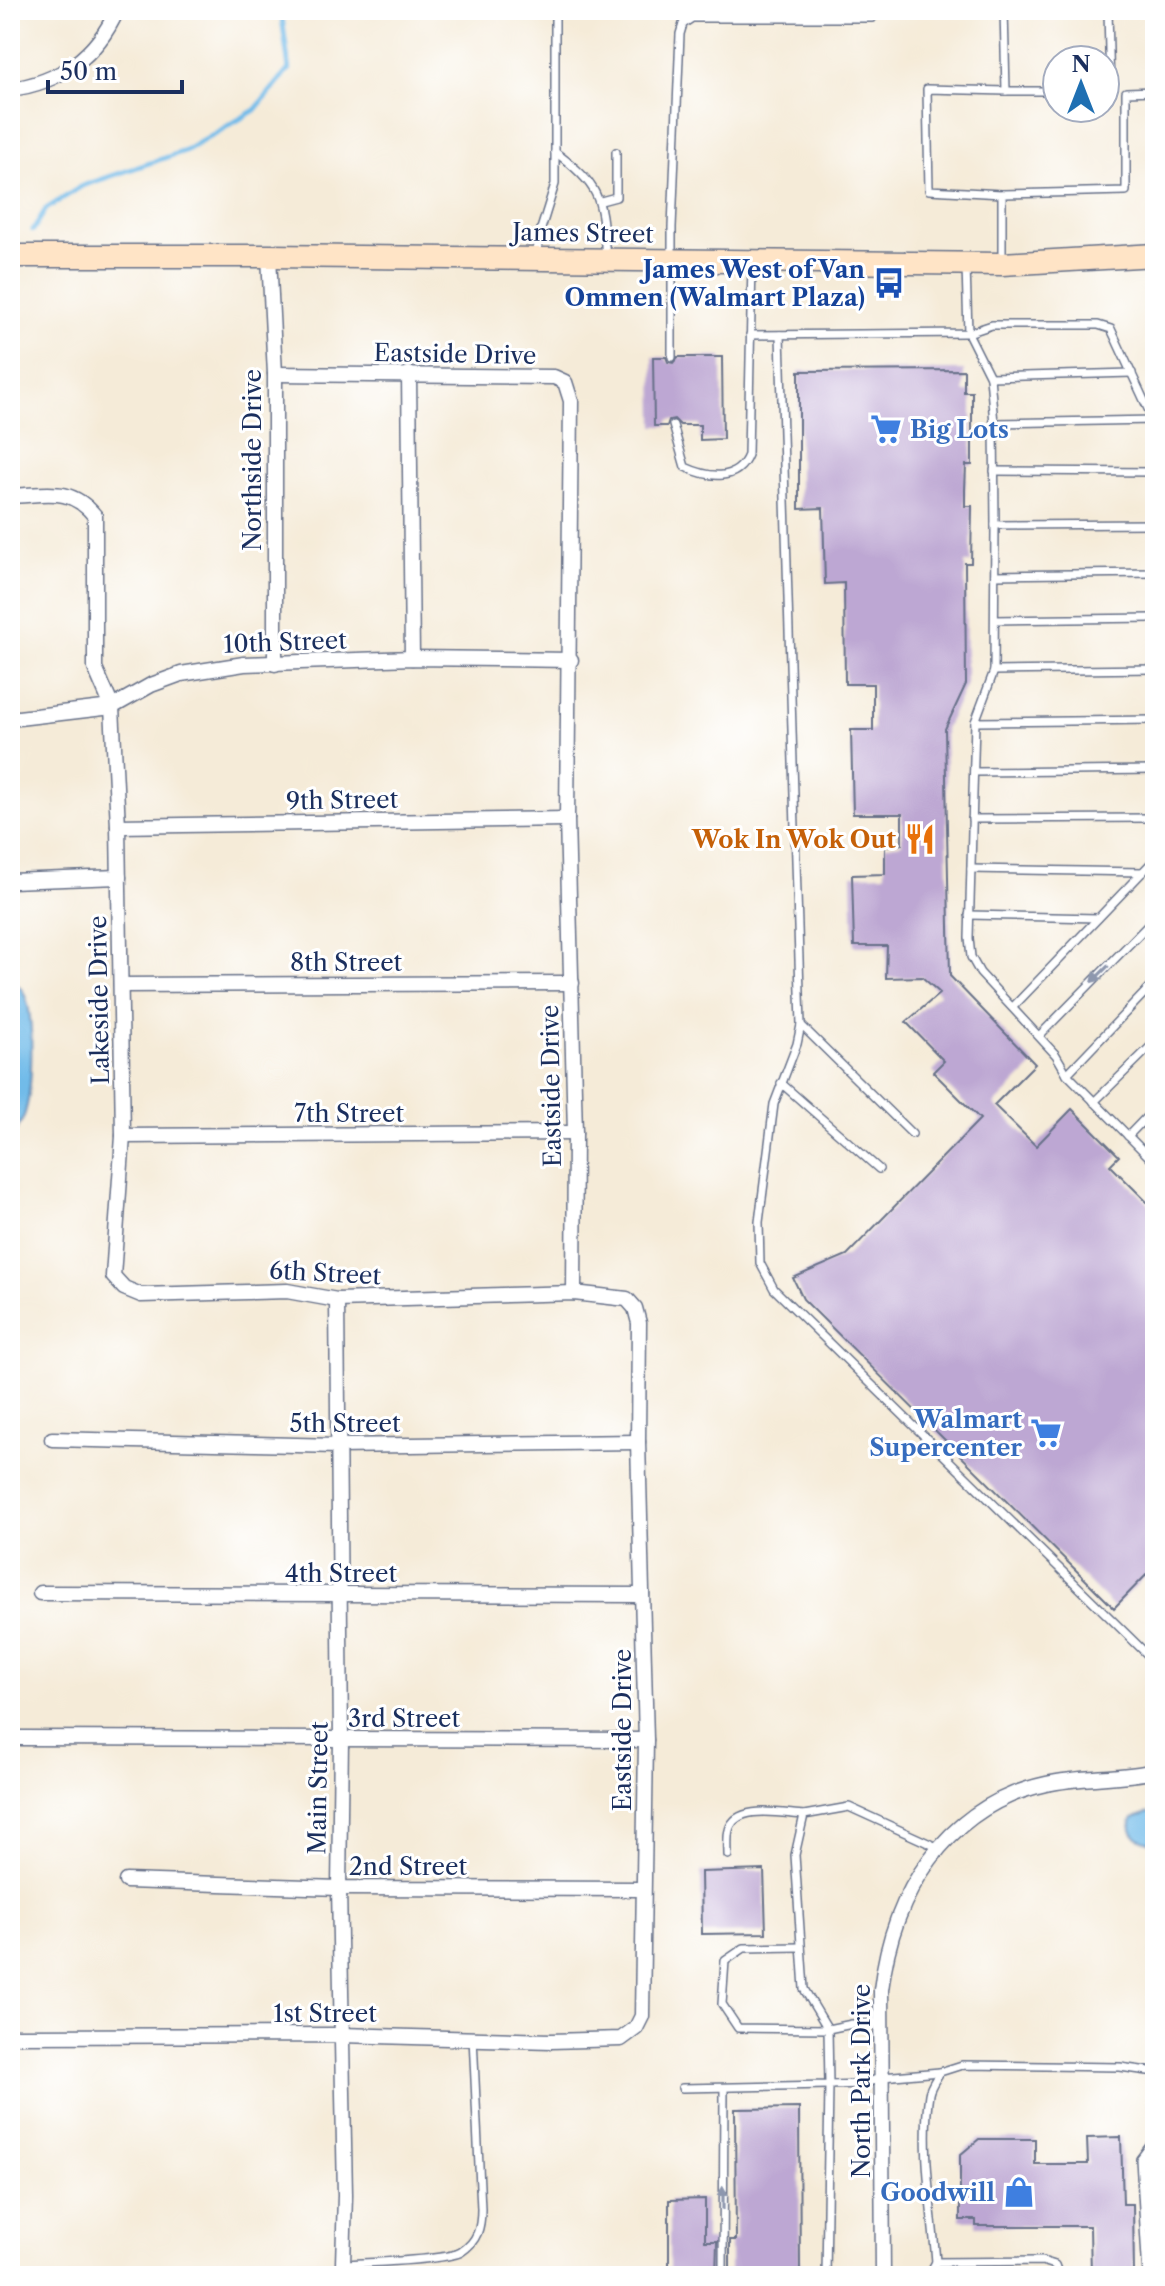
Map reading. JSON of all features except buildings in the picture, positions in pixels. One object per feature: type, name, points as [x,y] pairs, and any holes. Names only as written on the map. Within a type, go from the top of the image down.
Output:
[{"type":"street","points":[[10,89],[34,86],[61,75],[87,55],[110,27],[117,10]]},
{"type":"street","name":"James Street","points":[[10,256],[1002,264],[1155,255]]},
{"type":"street","name":"Northside Drive","points":[[269,256],[275,374],[275,664]]},
{"type":"street","name":"Eastside Drive","points":[[275,374],[554,377],[565,382],[571,401],[571,660],[567,819],[575,1133],[574,1293],[627,1299],[635,1308],[639,1323],[638,1442],[646,1740],[642,2016],[636,2028]]},
{"type":"street","points":[[409,374],[412,658]]},
{"type":"street","points":[[10,496],[68,494],[83,502],[95,516],[95,668],[112,707]]},
{"type":"street","name":"10th Street","points":[[10,719],[112,707],[151,685],[181,674],[244,664],[412,658],[571,660]]},
{"type":"street","name":"Lakeside Drive","points":[[112,707],[118,826],[123,1136],[113,1276],[124,1288]]},
{"type":"street","name":"9th Street","points":[[118,826],[567,819]]},
{"type":"street","points":[[10,881],[119,877]]},
{"type":"street","name":"8th Street","points":[[121,985],[572,983]]},
{"type":"street","name":"7th Street","points":[[123,1136],[575,1133]]},
{"type":"street","name":"6th Street","points":[[124,1288],[141,1295],[287,1291],[337,1300],[574,1293]]},
{"type":"street","name":"Main Street","points":[[337,1300],[341,1740],[339,1888],[345,2270]]},
{"type":"street","name":"5th Street","points":[[52,1439],[337,1446],[638,1442]]},
{"type":"street","name":"4th Street","points":[[40,1593],[642,1595]]},
{"type":"street","name":"3rd Street","points":[[19,1738],[646,1740]]},
{"type":"street","name":"North Park Drive","points":[[883,2276],[883,1970],[905,1896],[939,1848],[990,1805],[1016,1793],[1071,1780],[1155,1771]]},
{"type":"street","name":"2nd Street","points":[[126,1881],[339,1888],[642,1889]]},
{"type":"street","name":"1st Street","points":[[11,2036],[341,2035],[551,2041],[621,2039],[636,2028]]},
{"type":"lane","points":[[672,357],[671,260],[680,34],[683,24],[692,18],[756,14],[872,18],[882,10]]},
{"type":"lane","points":[[1004,10],[1006,91]]},
{"type":"lane","points":[[1108,10],[1108,44]]},
{"type":"lane","points":[[535,259],[555,184],[555,17]]},
{"type":"lane","points":[[1041,91],[927,89],[929,190],[1002,194],[1126,191],[1126,92]]},
{"type":"lane","points":[[1121,92],[1155,91]]},
{"type":"lane","points":[[555,152],[580,170],[601,201],[606,260]]},
{"type":"lane","points":[[601,201],[616,197],[616,152]]},
{"type":"lane","points":[[1002,194],[1002,264]]},
{"type":"lane","points":[[673,425],[685,467],[705,476],[729,475],[744,465],[748,455],[752,261]]},
{"type":"lane","points":[[966,264],[968,333],[990,377],[994,423],[995,525],[994,671],[975,722],[969,915],[971,957],[980,973],[1056,1055],[1067,1074],[1155,1163]]},
{"type":"lane","points":[[750,335],[968,333],[992,325],[1098,325],[1111,329],[1154,421],[994,423]]},
{"type":"lane","points":[[780,335],[801,1025],[774,1104],[768,1136],[759,1222],[760,1263],[774,1289],[1155,1662]]},
{"type":"lane","points":[[990,377],[1132,373]]},
{"type":"lane","points":[[994,471],[1155,472]]},
{"type":"lane","points":[[995,525],[1155,524]]},
{"type":"lane","points":[[995,575],[1155,573]]},
{"type":"lane","points":[[995,620],[1155,618]]},
{"type":"lane","points":[[994,671],[1155,669]]},
{"type":"lane","points":[[975,722],[1155,720]]},
{"type":"lane","points":[[974,772],[1155,770]]},
{"type":"lane","points":[[972,819],[1155,818]]},
{"type":"lane","points":[[1013,1007],[1155,859]]},
{"type":"lane","points":[[971,869],[1143,872]]},
{"type":"lane","points":[[969,915],[1098,918]]},
{"type":"lane","points":[[1039,1036],[1155,918]]},
{"type":"lane","points":[[1067,1074],[1155,982]]},
{"type":"lane","points":[[801,1025],[912,1134]]},
{"type":"lane","points":[[1094,1102],[1155,1042]]},
{"type":"lane","points":[[781,1083],[879,1169]]},
{"type":"lane","points":[[1128,1136],[1155,1108]]},
{"type":"lane","points":[[728,1855],[729,1828],[737,1817],[749,1813],[804,1815],[849,1807],[939,1848]]},
{"type":"lane","points":[[804,1815],[795,1855],[804,1989],[828,2029],[826,2276]]},
{"type":"lane","points":[[801,1947],[744,1948],[725,1961],[722,2004],[738,2028],[828,2029],[881,2023]]},
{"type":"lane","points":[[345,2270],[459,2254],[473,2241],[480,2228],[481,2209],[473,2037]]},
{"type":"lane","points":[[682,2088],[864,2084],[882,2077],[940,2072],[962,2065],[1120,2067],[1155,2072]]},
{"type":"lane","points":[[928,2276],[936,2262],[932,2199],[927,2176],[929,2091],[940,2072]]},
{"type":"lane","points":[[723,2276],[724,2088]]},
{"type":"lane","points":[[1147,2276],[1140,2159],[1149,2147],[1155,2148]]},
{"type":"lane","points":[[936,2262],[1042,2261],[1055,2265],[1059,2276]]},
{"type":"water","points":[[10,980],[24,992],[29,1008],[31,1051],[26,1110],[10,1138]]},
{"type":"water","points":[[1155,1811],[1155,1844],[1132,1833],[1131,1824],[1133,1818]]},
{"type":"waterway","points":[[33,230],[46,209],[82,186],[185,151],[255,110],[289,69],[281,10]]},
{"type":"place","name":"James West of Van Ommen (Walmart Plaza)","points":[[889,283]]},
{"type":"place","name":"Big Lots","points":[[886,429]]},
{"type":"place","name":"Wok In Wok Out","points":[[920,839]]},
{"type":"place","name":"Walmart Supercenter","points":[[1046,1433]]},
{"type":"place","name":"Goodwill","points":[[1019,2192]]}]
